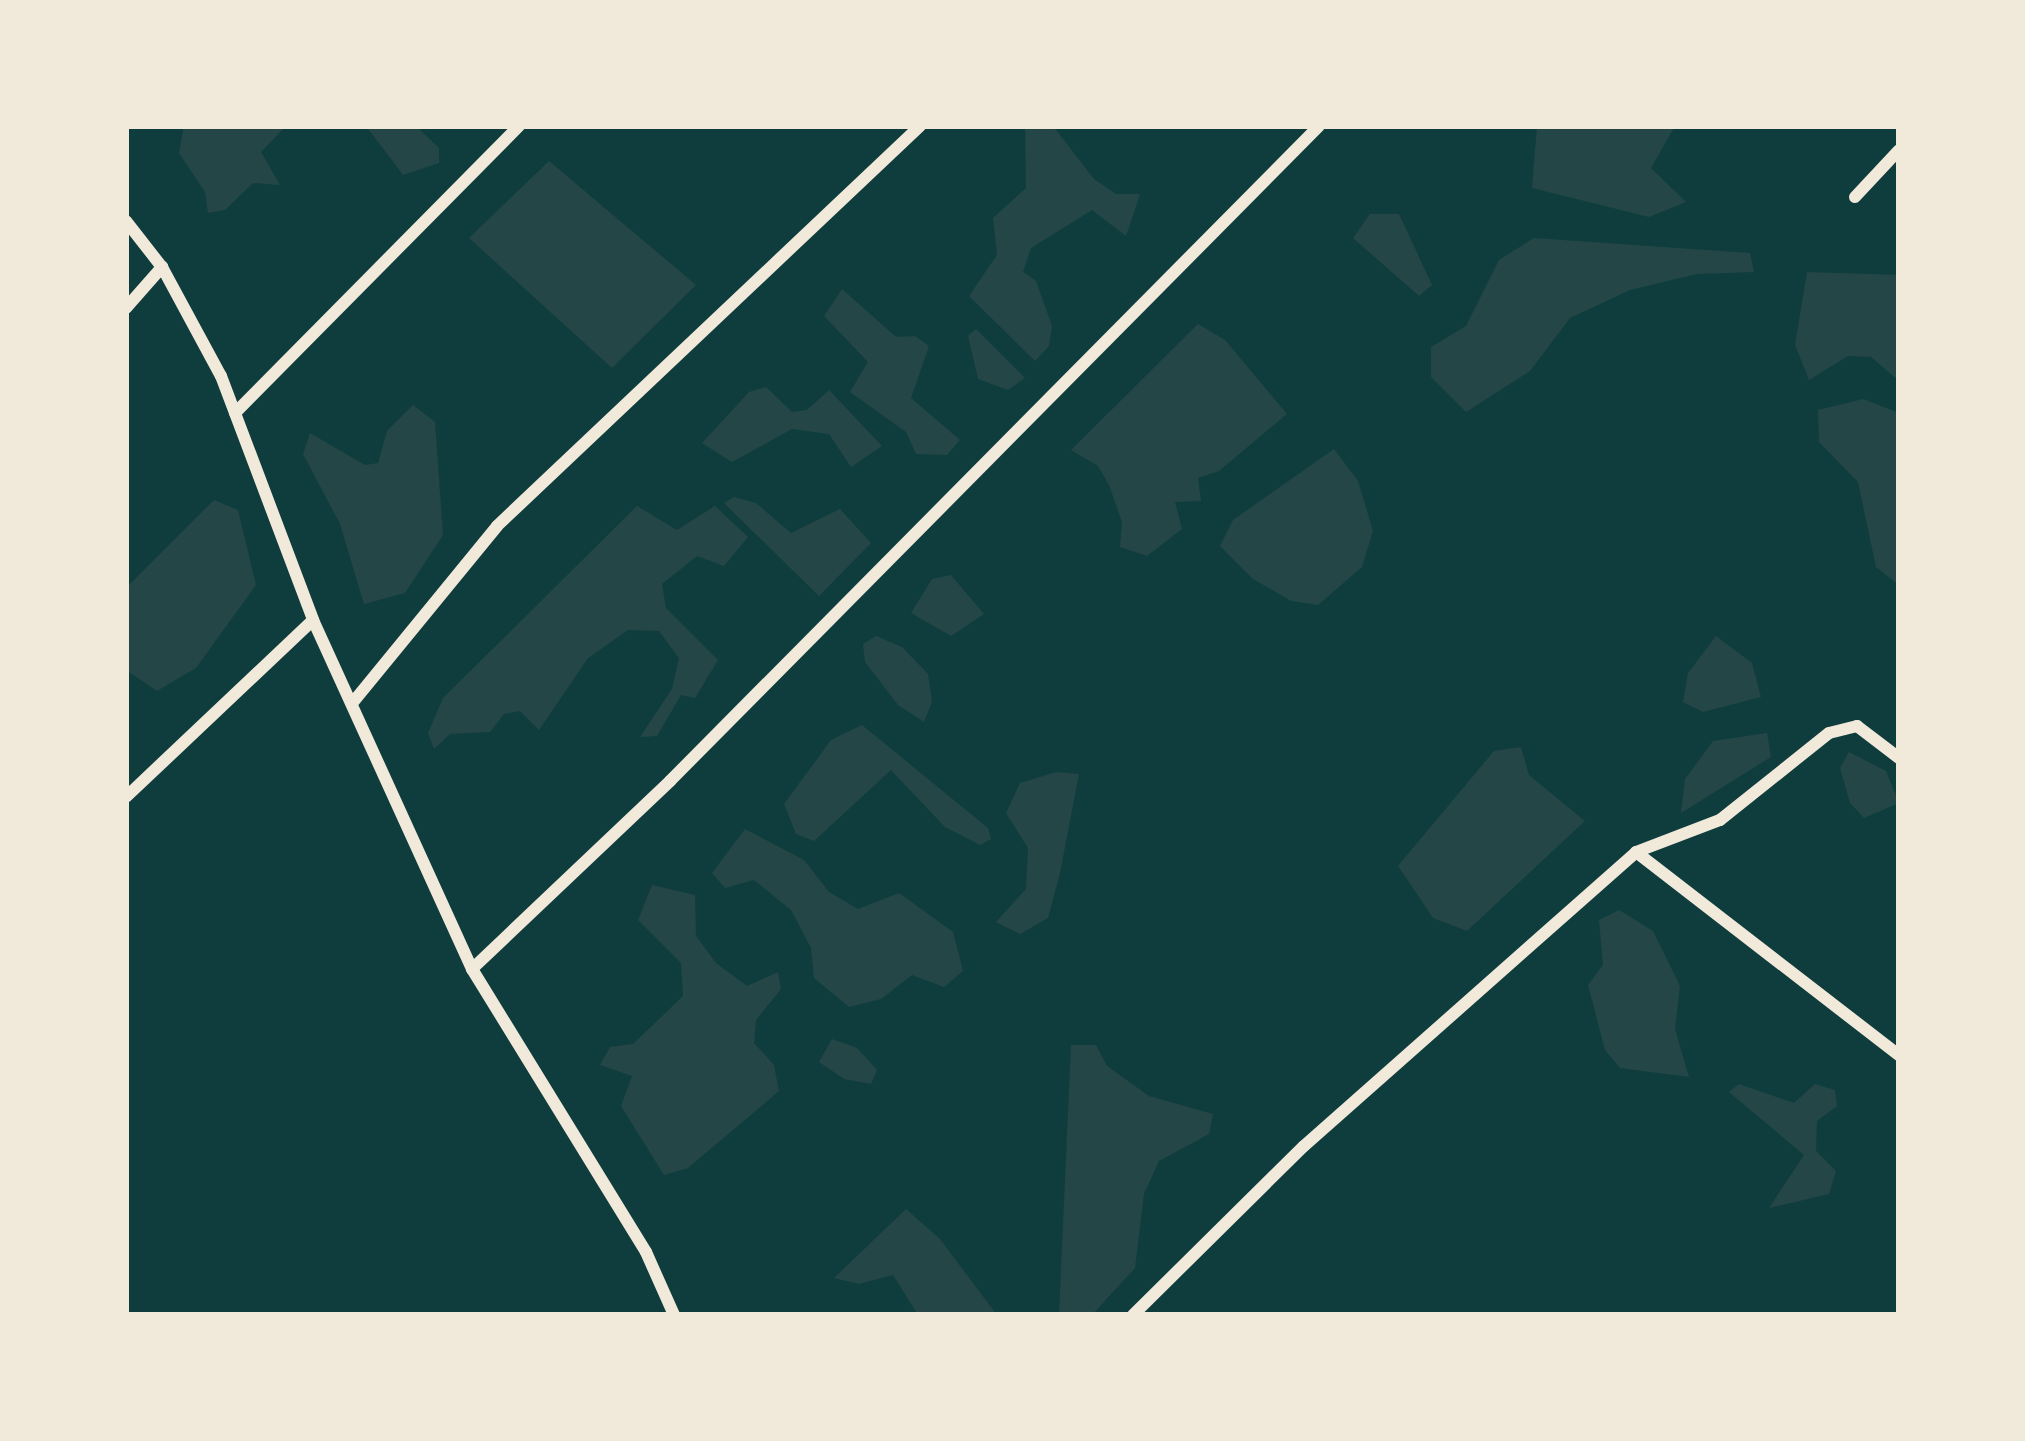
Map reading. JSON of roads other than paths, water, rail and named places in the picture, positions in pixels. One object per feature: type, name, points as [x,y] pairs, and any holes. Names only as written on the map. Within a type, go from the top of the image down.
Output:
[{"type":"street","points":[[235,413],[519,126]]},
{"type":"street","points":[[354,700],[496,526],[920,126]]},
{"type":"street","points":[[472,969],[670,781],[1319,126]]},
{"type":"street","points":[[1856,197],[1899,150]]},
{"type":"street","points":[[126,220],[162,267],[235,413],[313,620],[354,700],[472,969],[646,1252],[674,1315]]},
{"type":"street","points":[[126,308],[162,267]]},
{"type":"street","points":[[126,797],[313,620]]},
{"type":"street","points":[[1133,1315],[1304,1146],[1636,852],[1720,820],[1828,733],[1857,726],[1899,758]]},
{"type":"street","points":[[1636,852],[1899,1055]]}]
